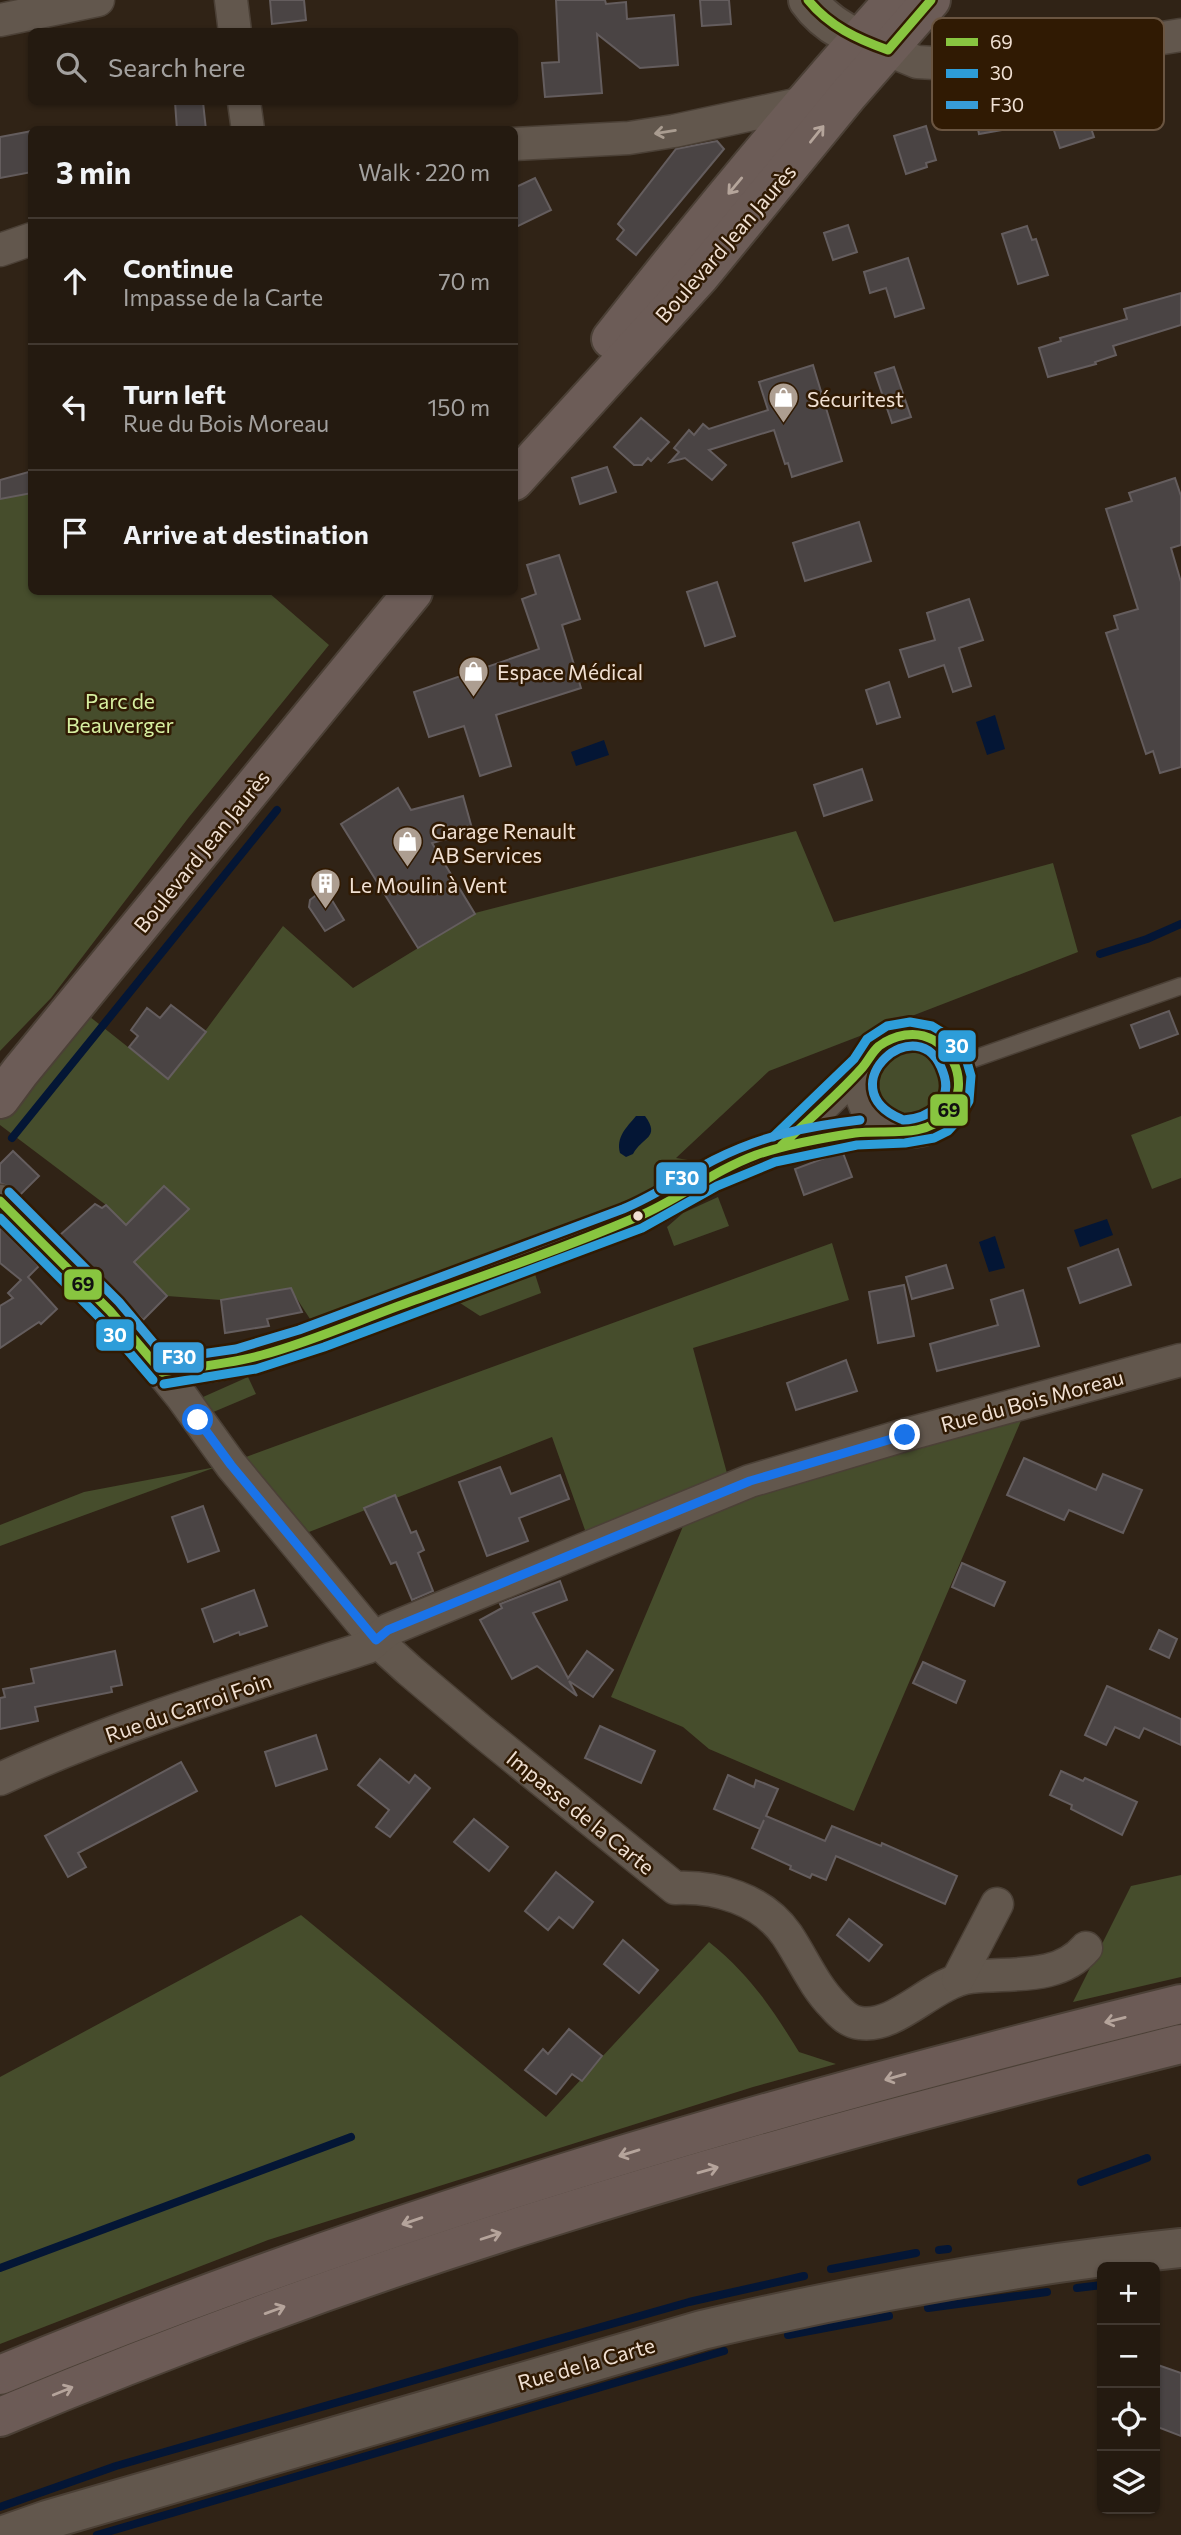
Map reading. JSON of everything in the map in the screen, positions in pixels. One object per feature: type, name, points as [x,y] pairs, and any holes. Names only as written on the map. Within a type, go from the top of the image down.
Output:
[{"type":"highway","points":[[0,2375],[237,2282],[531,2182],[729,2123],[915,2072],[1181,2004]]},
{"type":"highway","points":[[0,2417],[251,2319],[542,2219],[937,2106],[1181,2044]]},
{"type":"main road","name":"Boulevard Jean Jaurès","points":[[518,477],[699,276],[873,45],[894,0]]},
{"type":"main road","name":"Boulevard Jean Jaurès","points":[[518,458],[667,268],[804,103],[930,0]]},
{"type":"main road","name":"Boulevard Jean Jaurès","points":[[0,1099],[411,596]]},
{"type":"street","points":[[0,20],[98,0]]},
{"type":"street","points":[[231,0],[234,28]]},
{"type":"street","points":[[808,0],[816,10],[873,45],[917,62],[932,63]]},
{"type":"street","points":[[518,144],[652,134],[804,103]]},
{"type":"street","points":[[244,105],[247,126]]},
{"type":"street","points":[[0,250],[28,240]]},
{"type":"street","points":[[162,1373],[220,1365],[267,1353],[463,1282],[638,1217],[712,1175],[780,1146],[863,1132],[911,1132],[927,1129],[940,1122],[951,1110],[958,1096],[956,1065],[947,1051],[934,1040],[918,1034],[901,1034],[885,1040],[872,1051],[863,1067],[780,1146]]},
{"type":"street","points":[[863,1067],[860,1082],[866,1105],[881,1123],[896,1130]]},
{"type":"street","name":"Impasse de la Carte","points":[[0,1201],[110,1311],[162,1373],[231,1465],[376,1640],[480,1730],[675,1888],[695,1887],[734,1895],[761,1909],[785,1933],[822,1993],[849,2020],[870,2024],[884,2021],[941,1986],[958,1979],[1057,1969],[1070,1963],[1079,1943]]},
{"type":"street","name":"Rue du Bois Moreau","points":[[376,1640],[388,1630],[750,1481],[905,1435],[1181,1360]]},
{"type":"street","name":"Rue du Carroi Foin","points":[[0,1779],[110,1733],[368,1647],[376,1640]]},
{"type":"street","points":[[958,1979],[997,1904]]},
{"type":"street","name":"Rue de la Carte","points":[[4,2535],[47,2520],[702,2330],[790,2309],[928,2282],[1181,2248]]},
{"type":"lane","points":[[956,1065],[1181,986]]},
{"type":"green space","name":"Parc de Beauverger","points":[[28,494],[28,595],[271,595],[329,645],[189,817],[51,998],[0,1051],[0,499]]},
{"type":"green space","points":[[796,831],[834,922],[1053,863],[1078,952],[769,1071],[676,1158],[688,1160],[637,1201],[310,1319],[290,1288],[221,1300],[167,1296],[130,1258],[146,1250],[188,1209],[126,1225],[106,1205],[0,1125],[0,1099],[75,1005],[157,1070],[177,1069],[283,926],[353,988],[475,913]]},
{"type":"green space","points":[[910,1049],[923,1052],[934,1059],[941,1070],[944,1083],[941,1096],[934,1107],[923,1114],[910,1117],[897,1114],[886,1107],[879,1096],[876,1083],[879,1070],[886,1059],[897,1052]]},
{"type":"green space","points":[[1181,1116],[1181,1178],[1152,1189],[1131,1135]]},
{"type":"green space","points":[[718,1197],[729,1226],[674,1246],[667,1227],[683,1213]]},
{"type":"green space","points":[[832,1243],[849,1300],[693,1348],[731,1488],[1029,1402],[854,1811],[709,1749],[683,1727],[611,1697],[692,1505],[591,1547],[552,1437],[309,1532],[246,1457]]},
{"type":"green space","points":[[535,1274],[541,1293],[480,1316],[460,1303]]},
{"type":"green space","points":[[248,1377],[256,1394],[211,1413],[203,1397]]},
{"type":"green space","points":[[216,1467],[0,1546],[0,1525],[84,1492]]},
{"type":"green space","points":[[1181,1875],[1181,1977],[1073,2002],[1131,1886]]},
{"type":"green space","points":[[301,1915],[546,2117],[709,1942],[737,1967],[759,1993],[799,2052],[836,2064],[753,2087],[268,2240],[0,2344],[0,2077]]},
{"type":"water","points":[[995,715],[1005,749],[987,755],[976,722]]},
{"type":"water","points":[[604,740],[609,755],[576,766],[571,752]]},
{"type":"water","points":[[636,1116],[645,1116],[651,1133],[633,1154],[626,1157],[620,1153],[619,1142]]},
{"type":"water","points":[[1107,1219],[1113,1235],[1080,1247],[1074,1230]]},
{"type":"water","points":[[995,1236],[1005,1268],[989,1272],[979,1242]]},
{"type":"building","points":[[270,0],[304,0],[306,20],[272,24]]},
{"type":"building","points":[[556,0],[605,0],[606,4],[626,2],[627,19],[674,15],[678,65],[640,68],[597,34],[602,93],[545,97],[542,63],[559,62]]},
{"type":"building","points":[[700,0],[729,0],[731,24],[702,26]]},
{"type":"building","points":[[175,105],[203,105],[206,126],[177,126]]},
{"type":"building","points":[[926,126],[936,160],[926,163],[927,167],[906,174],[894,136]]},
{"type":"building","points":[[978,130],[1002,130],[979,134]]},
{"type":"building","points":[[1054,130],[1092,130],[1094,137],[1060,148]]},
{"type":"building","points":[[28,132],[28,173],[0,178],[0,137]]},
{"type":"building","points":[[717,141],[724,149],[636,255],[617,239],[624,230],[618,224],[676,149]]},
{"type":"building","points":[[535,178],[551,210],[518,226],[518,186]]},
{"type":"building","points":[[848,225],[857,252],[833,260],[824,233]]},
{"type":"building","points":[[1027,226],[1032,240],[1036,239],[1048,275],[1018,284],[1002,234]]},
{"type":"building","points":[[908,258],[924,308],[895,317],[886,288],[870,293],[864,272]]},
{"type":"building","points":[[1181,293],[1181,325],[1113,346],[1116,355],[1095,362],[1096,364],[1048,377],[1039,348],[1061,341],[1060,338],[1127,319],[1124,309]]},
{"type":"building","name":"Sécuritest","points":[[813,365],[842,461],[792,477],[774,430],[709,450],[726,465],[712,480],[685,458],[670,462],[679,452],[674,448],[689,430],[694,435],[703,424],[709,429],[768,410],[759,382]]},
{"type":"building","points":[[894,367],[911,417],[892,423],[875,373]]},
{"type":"building","points":[[641,418],[669,442],[651,461],[648,458],[642,465],[634,465],[614,447]]},
{"type":"building","points":[[607,467],[616,492],[580,504],[572,478]]},
{"type":"building","points":[[28,472],[28,494],[0,499],[0,480]]},
{"type":"building","points":[[1175,478],[1181,496],[1181,545],[1171,548],[1181,582],[1181,767],[1160,773],[1153,751],[1146,754],[1106,633],[1118,629],[1114,616],[1138,609],[1106,509],[1132,501],[1129,493]]},
{"type":"building","points":[[859,522],[871,561],[805,581],[793,543]]},
{"type":"building","points":[[559,555],[580,619],[562,625],[581,688],[496,715],[511,766],[480,776],[464,726],[429,737],[414,692],[539,649],[522,599],[536,594],[527,565]]},
{"type":"building","points":[[717,582],[735,636],[705,646],[687,592]]},
{"type":"building","points":[[969,599],[983,640],[959,648],[971,686],[953,692],[944,665],[909,677],[900,650],[935,640],[927,613]]},
{"type":"building","points":[[889,682],[900,717],[877,724],[866,690]]},
{"type":"building","points":[[862,769],[872,800],[824,816],[814,785]]},
{"type":"building","name":"Garage Renault AB Services","points":[[398,788],[411,810],[463,796],[473,832],[432,843],[475,914],[418,948],[341,824]]},
{"type":"building","name":"Le Moulin à Vent","points":[[319,893],[330,897],[344,920],[325,931],[309,907],[310,900]]},
{"type":"building","points":[[171,1005],[206,1032],[168,1079],[129,1047],[138,1036],[131,1030],[147,1008],[160,1018]]},
{"type":"building","points":[[1169,1011],[1178,1034],[1140,1048],[1131,1025]]},
{"type":"building","points":[[13,1151],[39,1176],[20,1195],[0,1183],[0,1164]]},
{"type":"building","points":[[843,1153],[852,1177],[804,1195],[795,1169]]},
{"type":"building","points":[[164,1186],[189,1209],[134,1262],[167,1296],[143,1320],[60,1235],[95,1204],[102,1208],[106,1205],[126,1225]]},
{"type":"building","points":[[0,1227],[39,1266],[28,1277],[57,1309],[41,1324],[39,1322],[0,1348],[0,1306],[13,1298],[8,1293],[21,1280],[0,1263]]},
{"type":"building","points":[[1118,1249],[1131,1285],[1080,1303],[1068,1268]]},
{"type":"building","points":[[946,1265],[953,1288],[912,1299],[906,1277]]},
{"type":"building","points":[[904,1285],[914,1336],[878,1343],[869,1292]]},
{"type":"building","points":[[291,1288],[302,1312],[267,1319],[269,1326],[225,1333],[221,1300]]},
{"type":"building","points":[[1023,1290],[1039,1346],[937,1371],[930,1344],[998,1325],[991,1300]]},
{"type":"building","points":[[846,1360],[857,1391],[796,1410],[787,1383]]},
{"type":"building","points":[[1024,1458],[1096,1490],[1103,1474],[1142,1490],[1123,1533],[1069,1510],[1064,1520],[1007,1495]]},
{"type":"building","points":[[500,1467],[511,1494],[560,1475],[569,1499],[519,1518],[528,1541],[487,1556],[459,1482]]},
{"type":"building","points":[[395,1495],[411,1533],[416,1531],[424,1550],[418,1553],[433,1591],[412,1600],[396,1562],[391,1564],[364,1508]]},
{"type":"building","points":[[203,1506],[219,1551],[188,1562],[172,1517]]},
{"type":"building","points":[[962,1563],[1005,1582],[994,1606],[952,1587]]},
{"type":"building","points":[[560,1581],[567,1600],[533,1613],[568,1678],[587,1651],[613,1670],[593,1697],[569,1681],[577,1696],[537,1666],[512,1679],[480,1620],[502,1608],[500,1604]]},
{"type":"building","points":[[254,1590],[267,1626],[240,1635],[239,1632],[214,1642],[202,1609]]},
{"type":"building","points":[[1159,1630],[1177,1639],[1169,1658],[1150,1649]]},
{"type":"building","points":[[115,1651],[122,1685],[111,1687],[112,1692],[35,1707],[38,1721],[0,1729],[0,1698],[5,1697],[3,1689],[34,1683],[31,1669]]},
{"type":"building","points":[[923,1662],[965,1681],[956,1703],[913,1683]]},
{"type":"building","points":[[1107,1686],[1181,1719],[1181,1745],[1144,1728],[1139,1738],[1115,1727],[1106,1745],[1085,1735]]},
{"type":"building","points":[[600,1726],[655,1751],[641,1783],[585,1758]]},
{"type":"building","points":[[316,1735],[327,1769],[276,1786],[265,1752]]},
{"type":"building","points":[[380,1759],[409,1783],[415,1775],[430,1788],[390,1837],[376,1827],[389,1810],[358,1785]]},
{"type":"building","points":[[181,1762],[197,1791],[78,1853],[86,1867],[68,1877],[45,1836]]},
{"type":"building","points":[[1061,1771],[1083,1781],[1085,1778],[1137,1802],[1122,1835],[1050,1795]]},
{"type":"building","points":[[728,1775],[754,1787],[756,1780],[778,1789],[766,1816],[825,1841],[832,1826],[881,1846],[882,1843],[957,1876],[945,1904],[836,1856],[826,1880],[812,1874],[810,1878],[752,1848],[764,1820],[760,1829],[714,1809]]},
{"type":"building","points":[[474,1819],[508,1847],[489,1871],[454,1842]]},
{"type":"building","points":[[556,1872],[593,1902],[573,1928],[559,1917],[548,1930],[525,1911]]},
{"type":"building","points":[[849,1919],[882,1945],[869,1961],[837,1935]]},
{"type":"building","points":[[623,1940],[658,1970],[639,1993],[604,1964]]},
{"type":"building","points":[[569,2029],[602,2056],[582,2081],[572,2074],[556,2094],[525,2070],[543,2049],[548,2054]]},
{"type":"building","points":[[1160,2366],[1181,2373],[1181,2436],[1160,2428]]},
{"type":"waterway","points":[[12,1138],[277,810]]},
{"type":"waterway","points":[[1100,954],[1147,939],[1181,924]]},
{"type":"waterway","points":[[0,2268],[351,2137]]},
{"type":"waterway","points":[[1081,2182],[1147,2158]]},
{"type":"waterway","points":[[939,2250],[948,2249]]},
{"type":"waterway","points":[[831,2269],[916,2253]]},
{"type":"waterway","points":[[0,2507],[116,2466],[502,2355],[689,2302],[804,2276]]},
{"type":"waterway","points":[[1077,2288],[1097,2286]]},
{"type":"waterway","points":[[928,2308],[1047,2292]]},
{"type":"waterway","points":[[788,2335],[889,2316]]},
{"type":"waterway","points":[[97,2535],[724,2351]]},
{"type":"transit line","name":"69","points":[[808,0],[844,31],[888,50],[931,0]]},
{"type":"transit line","name":"30","points":[[164,1384],[256,1369],[324,1347],[642,1228],[717,1186],[775,1162],[857,1145],[905,1143],[934,1138],[948,1131],[959,1119],[969,1101],[971,1076],[965,1055],[950,1037],[932,1026],[910,1022],[887,1026],[867,1039],[854,1059],[773,1137]]},
{"type":"transit line","name":"69","points":[[162,1372],[250,1358],[320,1336],[610,1228],[652,1210],[740,1162],[768,1151],[855,1133],[903,1132],[927,1127],[946,1115],[955,1102],[958,1074],[953,1061],[945,1049],[934,1040],[920,1035],[905,1035],[888,1040],[877,1048],[833,1098],[781,1146]]},
{"type":"transit line","name":"F30","points":[[901,1119],[880,1105],[873,1089],[875,1072],[885,1058],[900,1049],[916,1046],[932,1053],[943,1072],[945,1092],[942,1100],[930,1112],[903,1120]]},
{"type":"transit line","name":"F30","points":[[9,1192],[119,1302],[167,1359],[236,1349],[299,1330],[623,1209],[749,1144],[803,1129],[860,1120]]},
{"type":"transit line","name":"69","points":[[0,1201],[110,1311],[162,1372]]},
{"type":"transit line","name":"30","points":[[0,1218],[101,1319],[153,1380]]},
{"type":"place","name":"Sécuritest","points":[[784,425]]},
{"type":"place","name":"Espace Médical","points":[[474,698]]},
{"type":"place","name":"Garage Renault AB Services","points":[[408,869]]},
{"type":"place","name":"Le Moulin à Vent","points":[[326,911]]},
{"type":"route","points":[[198,1420],[281,1527],[376,1640],[388,1630],[692,1503],[750,1481],[905,1435]]}]
